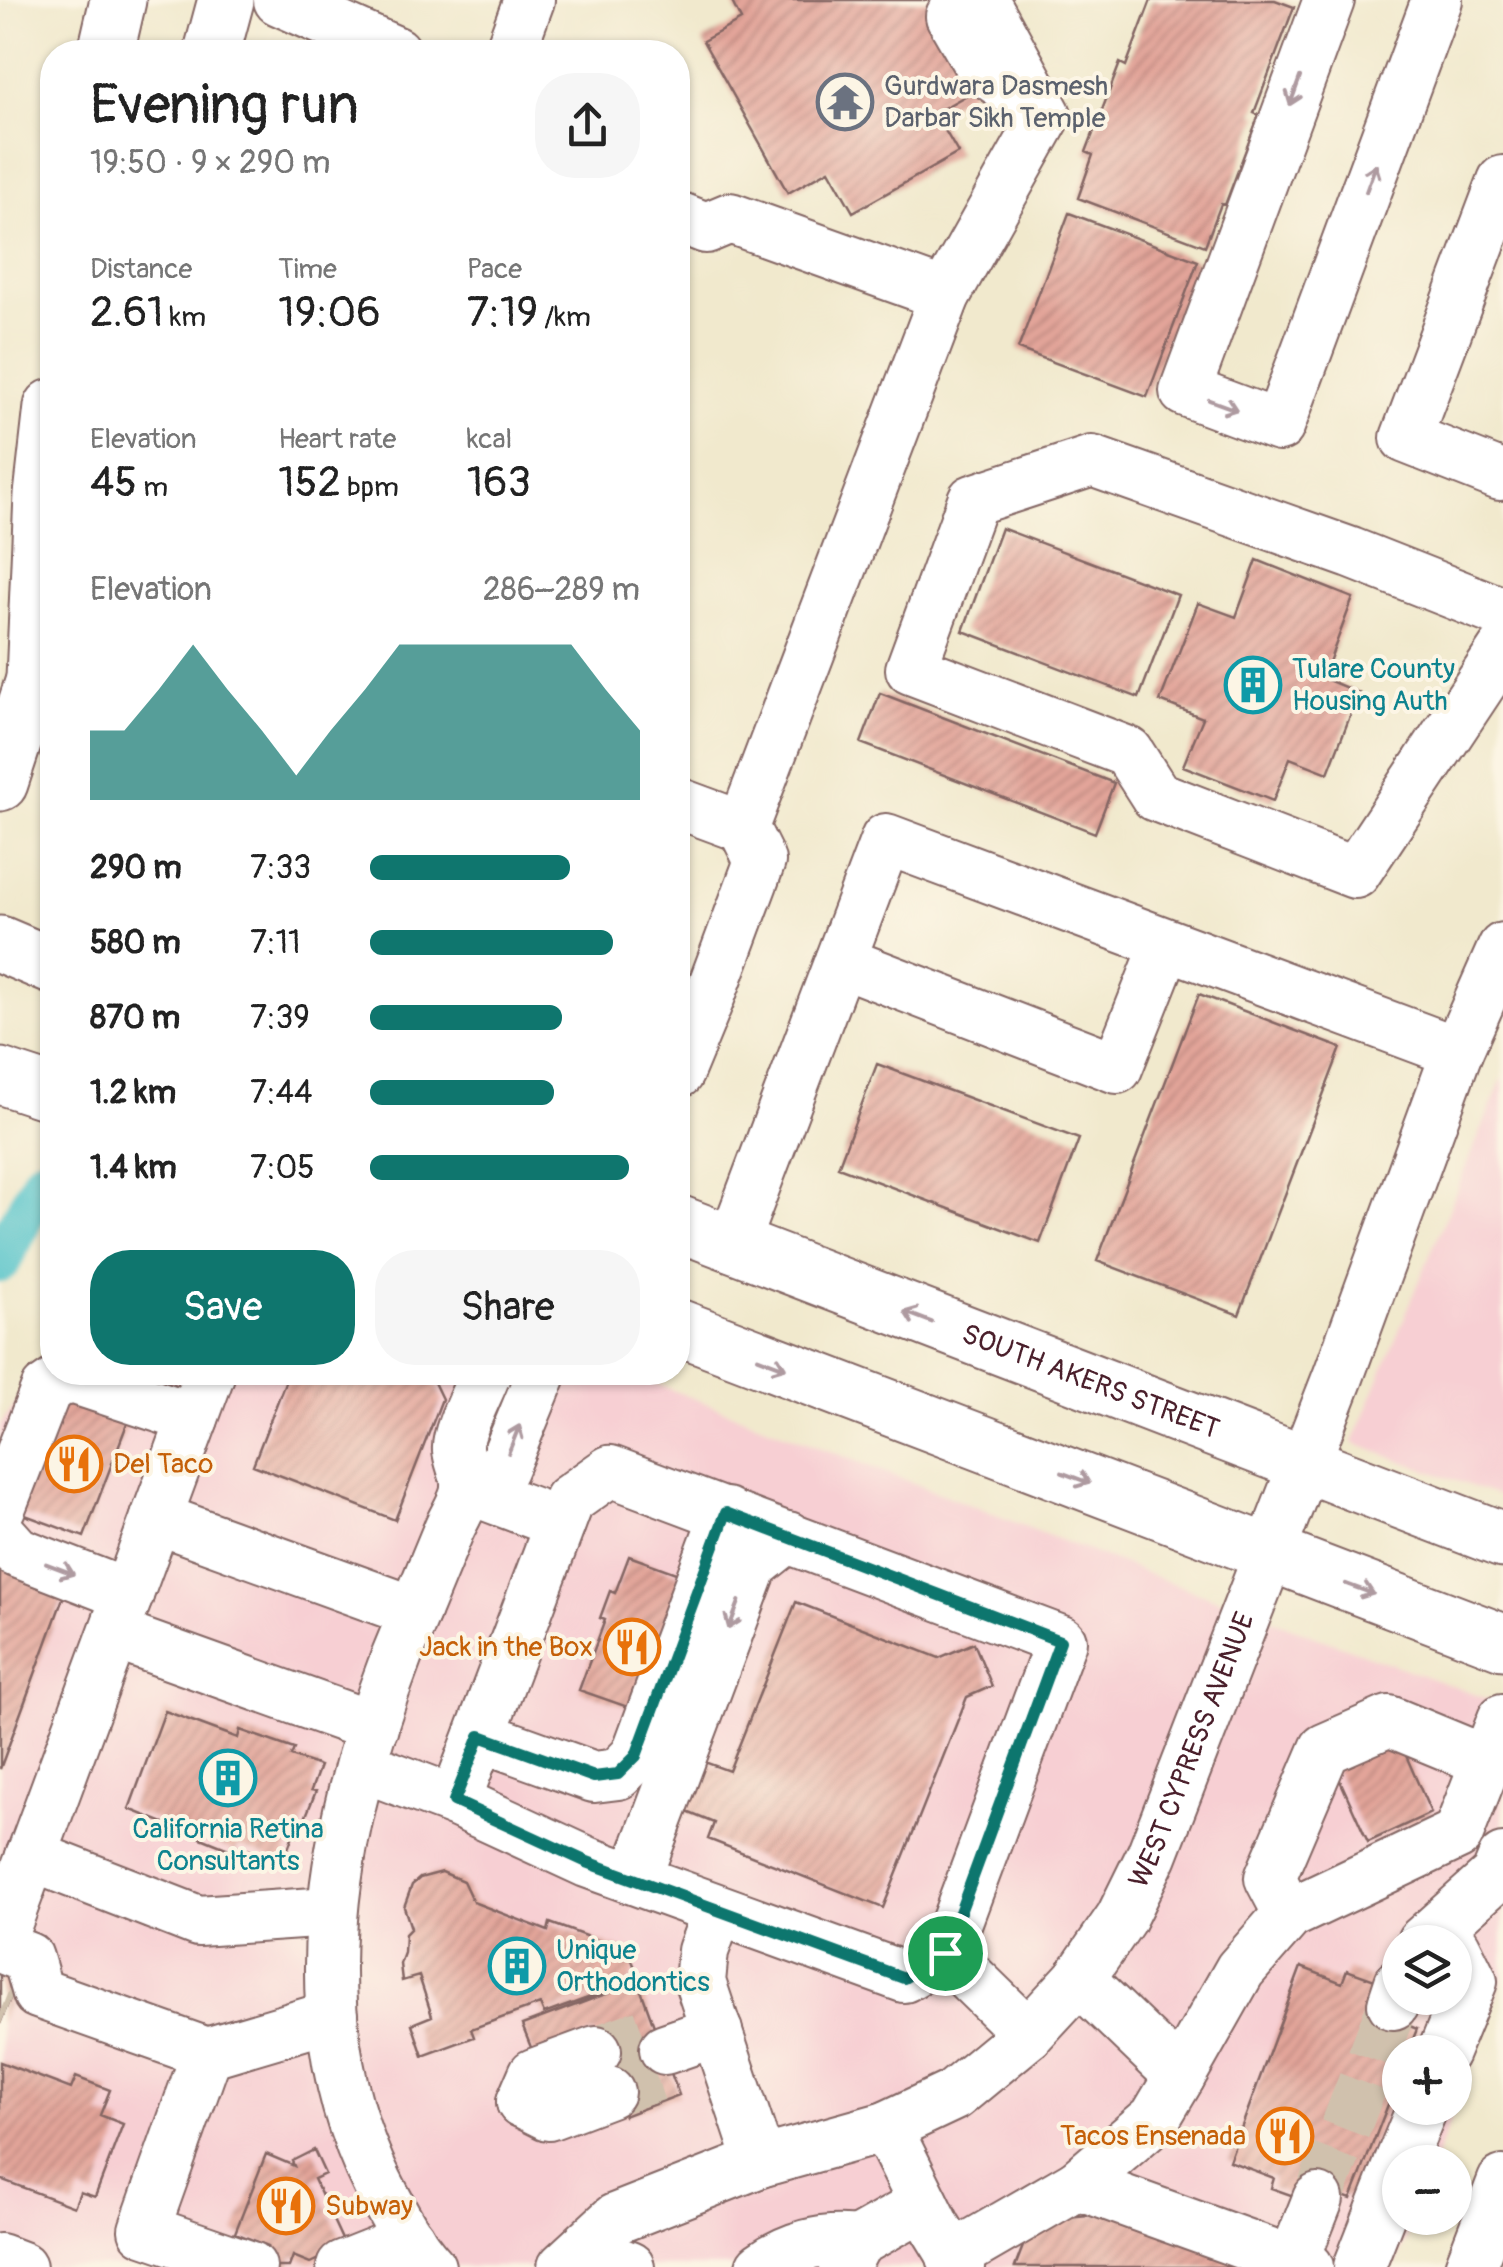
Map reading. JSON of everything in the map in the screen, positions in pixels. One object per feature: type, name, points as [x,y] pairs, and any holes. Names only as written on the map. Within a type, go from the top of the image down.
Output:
[{"type":"main road","points":[[109,40],[118,0]]},
{"type":"main road","points":[[215,40],[226,0]]},
{"type":"main road","points":[[34,679],[40,542]]},
{"type":"main road","points":[[0,783],[40,660]]},
{"type":"main road","points":[[0,944],[40,961]]},
{"type":"main road","points":[[0,1076],[40,1089]]},
{"type":"main road","name":"SOUTH AKERS STREET","points":[[690,1228],[1503,1540]]},
{"type":"main road","points":[[690,1332],[1503,1642]]},
{"type":"street","points":[[278,0],[369,40]]},
{"type":"street","points":[[514,40],[529,0]]},
{"type":"street","points":[[1329,0],[1185,391],[1280,426],[1437,0]]},
{"type":"street","points":[[742,827],[945,295],[1046,115],[967,8]]},
{"type":"street","points":[[1502,474],[1406,438],[1503,181]]},
{"type":"street","points":[[690,222],[706,228],[730,218],[945,295]]},
{"type":"street","points":[[1503,612],[1092,460],[973,500],[911,669],[1128,752],[1156,796],[1355,873],[1503,650]]},
{"type":"street","points":[[690,808],[742,827],[760,861],[690,1044]]},
{"type":"street","points":[[732,1246],[886,839],[1456,1052]]},
{"type":"street","points":[[840,961],[1117,1068],[1166,945]]},
{"type":"street","name":"WEST CYPRESS AVENUE","points":[[573,2258],[615,2219],[760,2162],[886,2127],[954,2095],[1028,2034],[1079,1979],[1122,1918],[1152,1855],[1304,1464],[1456,1052],[1503,948]]},
{"type":"street","points":[[0,1508],[46,1390],[53,1385]]},
{"type":"street","points":[[123,1385],[202,1395],[0,1944],[28,1958],[22,2004],[218,2049],[332,2016]]},
{"type":"street","points":[[342,2267],[420,2253],[366,2158],[346,2104],[328,1970],[330,1912],[344,1832],[368,1746],[414,1612],[466,1488],[457,1446],[481,1385]]},
{"type":"street","points":[[466,1488],[502,1469],[537,1385]]},
{"type":"street","points":[[0,1533],[17,1552],[121,1614],[368,1746],[454,1801],[587,1862],[904,1978],[945,1953],[1060,1641],[610,1471],[569,1500],[454,1801]]},
{"type":"street","points":[[466,1488],[560,1523]]},
{"type":"street","points":[[480,1736],[594,1777],[618,1774],[636,1756],[726,1513]]},
{"type":"street","points":[[156,1518],[414,1612]]},
{"type":"street","points":[[635,1879],[753,1565],[788,1537]]},
{"type":"street","points":[[760,2267],[780,2253],[834,2238],[861,2258],[943,2239],[1078,2184],[1156,2118],[1240,1970],[1290,1914],[1458,1834],[1497,1758],[1389,1721],[1325,1749],[1270,1878],[1290,1914]]},
{"type":"street","points":[[31,1856],[198,1921],[330,1912]]},
{"type":"street","points":[[1441,1925],[1496,1876],[1503,1859]]},
{"type":"street","points":[[1472,1929],[1503,1901]]},
{"type":"street","points":[[718,1910],[703,1952],[700,1982],[760,2162]]},
{"type":"street","points":[[945,1953],[1028,2034]]},
{"type":"street","points":[[1079,1979],[1180,2076]]},
{"type":"street","points":[[666,2049],[716,2031]]},
{"type":"street","points":[[218,2049],[145,2251],[251,2267]]},
{"type":"street","points":[[522,2102],[603,2071]]},
{"type":"street","points":[[886,2127],[943,2239]]},
{"type":"street","points":[[1470,2267],[1503,2181]]},
{"type":"street","points":[[1078,2184],[1300,2264],[1318,2199]]},
{"type":"street","points":[[1359,2267],[1382,2209]]},
{"type":"street","points":[[573,2258],[630,2267]]},
{"type":"street","points":[[0,2259],[21,2267]]},
{"type":"shaded area","points":[[1503,1077],[1503,1498],[1353,1443]]},
{"type":"shaded area","points":[[40,1370],[40,1385],[659,1385],[1169,1582],[1503,1705],[1503,1979],[1472,2062],[1472,2035],[1382,2035],[1382,2125],[1448,2125],[1441,2145],[1382,2145],[1382,2235],[1407,2235],[1395,2267],[0,2267],[0,1425]]},
{"type":"building","name":"Gurdwara Dasmesh Darbar Sikh Temple","points":[[731,0],[958,0],[972,92],[935,113],[958,153],[853,212],[829,170],[788,193],[703,41],[741,20]]},
{"type":"building","points":[[1151,0],[1275,0],[1294,7],[1254,113],[1259,115],[1205,246],[1078,198],[1093,155],[1086,152],[1120,63],[1126,66]]},
{"type":"building","points":[[1069,213],[1198,261],[1147,397],[1018,349]]},
{"type":"building","points":[[1001,528],[1178,595],[1139,698],[963,631]]},
{"type":"building","name":"Tulare County Housing Auth","points":[[1257,560],[1353,598],[1323,678],[1359,693],[1328,773],[1290,758],[1273,801],[1183,766],[1203,718],[1160,701],[1198,603],[1236,617]]},
{"type":"building","points":[[880,693],[1114,783],[1095,833],[861,743]]},
{"type":"building","points":[[1199,994],[1341,1048],[1239,1315],[1097,1261]]},
{"type":"building","points":[[877,1064],[1079,1139],[1040,1243],[838,1167]]},
{"type":"building","points":[[284,1385],[435,1385],[442,1399],[395,1520],[253,1465]]},
{"type":"building","name":"Del Taco","points":[[63,1390],[130,1416],[84,1537],[17,1512]]},
{"type":"building","points":[[0,1553],[70,1579],[0,1769]]},
{"type":"building","name":"Jack in the Box","points":[[629,1556],[687,1577],[639,1711],[579,1690],[605,1620],[600,1618],[610,1591],[615,1593]]},
{"type":"building","points":[[796,1602],[939,1658],[974,1643],[992,1686],[967,1697],[883,1908],[708,1839],[714,1823],[682,1810],[702,1761],[729,1771]]},
{"type":"building","name":"California Retina Consultants","points":[[165,1711],[238,1738],[240,1730],[294,1749],[291,1756],[320,1766],[311,1790],[316,1791],[283,1862],[238,1846],[236,1852],[129,1809]]},
{"type":"building","points":[[1394,1728],[1431,1813],[1368,1842],[1329,1756]]},
{"type":"building","name":"Unique Orthodontics","points":[[442,1872],[463,1881],[473,1902],[548,1931],[550,1923],[629,1952],[635,1968],[629,1983],[544,2014],[540,2004],[471,2029],[474,2037],[423,2056],[412,2024],[432,2016],[419,1976],[402,1981],[400,1964],[405,1934],[411,1928],[404,1907],[412,1885],[420,1878]]},
{"type":"building","points":[[1301,1967],[1342,1983],[1347,1970],[1382,1983],[1382,2015],[1397,2015],[1400,2022],[1417,2029],[1415,2035],[1382,2035],[1382,2120],[1351,2199],[1340,2195],[1302,2199],[1271,2188],[1274,2178],[1229,2161]]},
{"type":"building","points":[[0,1974],[17,1981],[0,2024]]},
{"type":"building","points":[[638,1982],[679,2095],[624,2116],[594,2033],[534,2055],[522,2025]]},
{"type":"building","points":[[0,2062],[71,2089],[76,2077],[110,2090],[100,2115],[123,2124],[95,2197],[80,2192],[74,2207],[0,2179]]},
{"type":"building","name":"Subway","points":[[314,2150],[325,2174],[314,2179],[345,2246],[310,2263],[293,2256],[289,2267],[259,2267],[268,2246],[235,2233],[266,2154],[294,2166],[292,2161]]},
{"type":"building","points":[[1122,2212],[1269,2267],[1015,2267],[1033,2220]]},
{"type":"waterway","points":[[0,1262],[40,1184]]},
{"type":"tunnel","points":[[0,2012],[5,2014]]},
{"type":"tunnel","points":[[1318,2199],[1389,2015]]},
{"type":"tunnel","points":[[596,2051],[660,2028]]},
{"type":"tunnel","points":[[609,2092],[674,2070]]},
{"type":"place","name":"Gurdwara Dasmesh Darbar Sikh Temple","points":[[845,102]]},
{"type":"place","name":"Tulare County Housing Auth","points":[[1253,685]]},
{"type":"place","name":"Del Taco","points":[[74,1464]]},
{"type":"place","name":"Jack in the Box","points":[[632,1647]]},
{"type":"place","name":"California Retina Consultants","points":[[228,1778]]},
{"type":"place","name":"Unique Orthodontics","points":[[517,1966]]},
{"type":"place","name":"Tacos Ensenada","points":[[1285,2136]]},
{"type":"place","name":"Subway","points":[[286,2206]]},
{"type":"route","points":[[726,1513],[1060,1641],[945,1953],[904,1978],[587,1862],[454,1801],[480,1736],[594,1777],[618,1774],[636,1756],[726,1513]]}]
